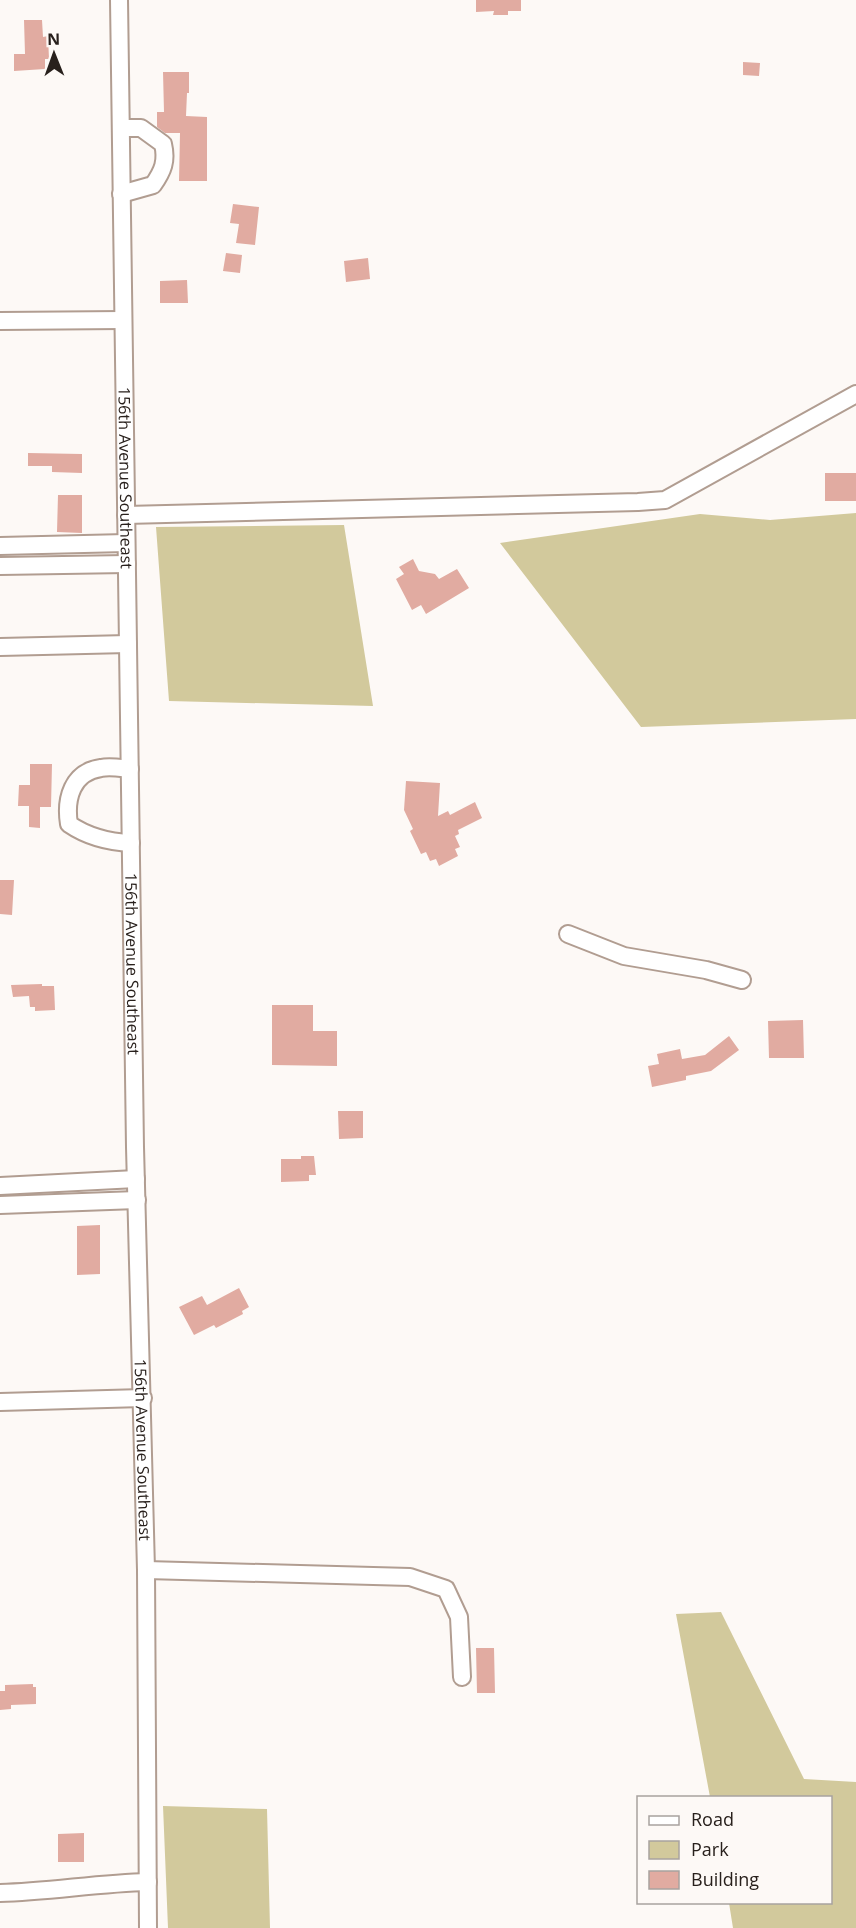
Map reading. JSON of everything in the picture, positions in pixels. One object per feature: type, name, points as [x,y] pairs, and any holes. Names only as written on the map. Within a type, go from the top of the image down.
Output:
[{"type":"street","name":"156th Avenue Southeast","points":[[119,0],[136,1179],[146,1570],[148,1928]]},
{"type":"street","points":[[121,128],[141,128],[163,144],[165,154],[164,167],[153,185],[121,194]]},
{"type":"street","points":[[0,321],[123,320]]},
{"type":"street","points":[[126,515],[665,500],[856,394]]},
{"type":"street","points":[[0,546],[126,543]]},
{"type":"street","points":[[0,566],[127,564]]},
{"type":"street","points":[[0,647],[128,644]]},
{"type":"street","points":[[130,769],[101,768],[88,772],[75,781],[68,796],[67,811],[69,824],[78,830],[115,842],[131,843]]},
{"type":"street","points":[[568,934],[624,956],[706,970],[742,980]]},
{"type":"street","points":[[0,1186],[136,1179]]},
{"type":"street","points":[[0,1205],[137,1200]]},
{"type":"street","points":[[0,1402],[143,1398]]},
{"type":"street","points":[[146,1570],[411,1577],[446,1589],[459,1617],[462,1677]]},
{"type":"street","points":[[0,1893],[35,1892],[110,1883],[148,1882]]},
{"type":"green space","points":[[856,513],[856,719],[641,727],[500,543],[700,514],[770,520]]},
{"type":"green space","points":[[344,525],[373,706],[169,701],[156,527]]},
{"type":"green space","points":[[721,1612],[804,1779],[856,1782],[856,1928],[733,1928],[729,1904],[832,1904],[832,1796],[710,1796],[676,1614]]},
{"type":"green space","points":[[163,1806],[267,1809],[270,1928],[168,1928]]},
{"type":"building","points":[[476,0],[521,0],[521,11],[508,11],[508,15],[493,15],[494,11],[476,12]]},
{"type":"building","points":[[24,20],[42,20],[43,37],[48,36],[49,59],[45,59],[45,69],[14,71],[14,54],[25,54]]},
{"type":"building","points":[[743,62],[760,63],[759,76],[743,75]]},
{"type":"building","points":[[163,72],[189,72],[186,116],[207,117],[207,181],[179,181],[180,133],[165,133],[157,127],[157,112],[164,112]]},
{"type":"building","points":[[233,204],[259,207],[255,245],[236,243],[239,224],[230,223]]},
{"type":"building","points":[[226,253],[242,255],[240,273],[223,271]]},
{"type":"building","points":[[368,258],[370,279],[346,282],[344,261]]},
{"type":"building","points":[[187,280],[188,303],[160,303],[160,281]]},
{"type":"building","points":[[28,453],[82,454],[82,473],[52,472],[52,466],[28,466]]},
{"type":"building","points":[[825,473],[856,473],[856,501],[825,501]]},
{"type":"building","points":[[58,495],[82,495],[82,533],[57,532]]},
{"type":"building","points":[[413,559],[419,571],[435,574],[439,579],[457,569],[469,588],[426,614],[421,605],[412,610],[396,579],[404,574],[399,567]]},
{"type":"building","points":[[30,764],[52,764],[51,807],[40,807],[40,828],[29,827],[29,806],[18,806],[19,785],[30,785]]},
{"type":"building","points":[[406,781],[440,783],[438,816],[448,811],[450,815],[475,802],[482,818],[458,830],[459,834],[455,836],[460,847],[455,849],[458,856],[439,866],[436,859],[430,861],[426,852],[421,854],[410,831],[413,829],[404,810]]},
{"type":"building","points":[[0,880],[14,880],[12,915],[0,914]]},
{"type":"building","points":[[42,984],[42,986],[54,986],[55,1010],[35,1011],[35,1007],[30,1007],[29,996],[13,997],[11,985]]},
{"type":"building","points":[[272,1005],[313,1005],[313,1031],[337,1031],[337,1066],[272,1065]]},
{"type":"building","points":[[803,1020],[804,1058],[769,1058],[768,1021]]},
{"type":"building","points":[[729,1036],[739,1050],[711,1071],[686,1076],[686,1080],[652,1087],[648,1066],[659,1064],[657,1054],[680,1049],[682,1059],[705,1055]]},
{"type":"building","points":[[338,1111],[363,1111],[363,1138],[339,1139]]},
{"type":"building","points":[[301,1156],[314,1156],[316,1175],[309,1175],[309,1181],[281,1182],[281,1159],[301,1159]]},
{"type":"building","points":[[100,1225],[100,1274],[77,1275],[77,1226]]},
{"type":"building","points":[[239,1288],[249,1307],[242,1311],[243,1314],[216,1328],[214,1325],[194,1335],[179,1307],[202,1296],[207,1305]]},
{"type":"building","points":[[476,1648],[494,1648],[495,1693],[477,1693]]},
{"type":"building","points":[[33,1684],[33,1687],[36,1687],[36,1704],[11,1705],[11,1709],[0,1710],[0,1691],[5,1691],[5,1685]]},
{"type":"building","points":[[84,1833],[84,1862],[58,1862],[58,1834]]}]
